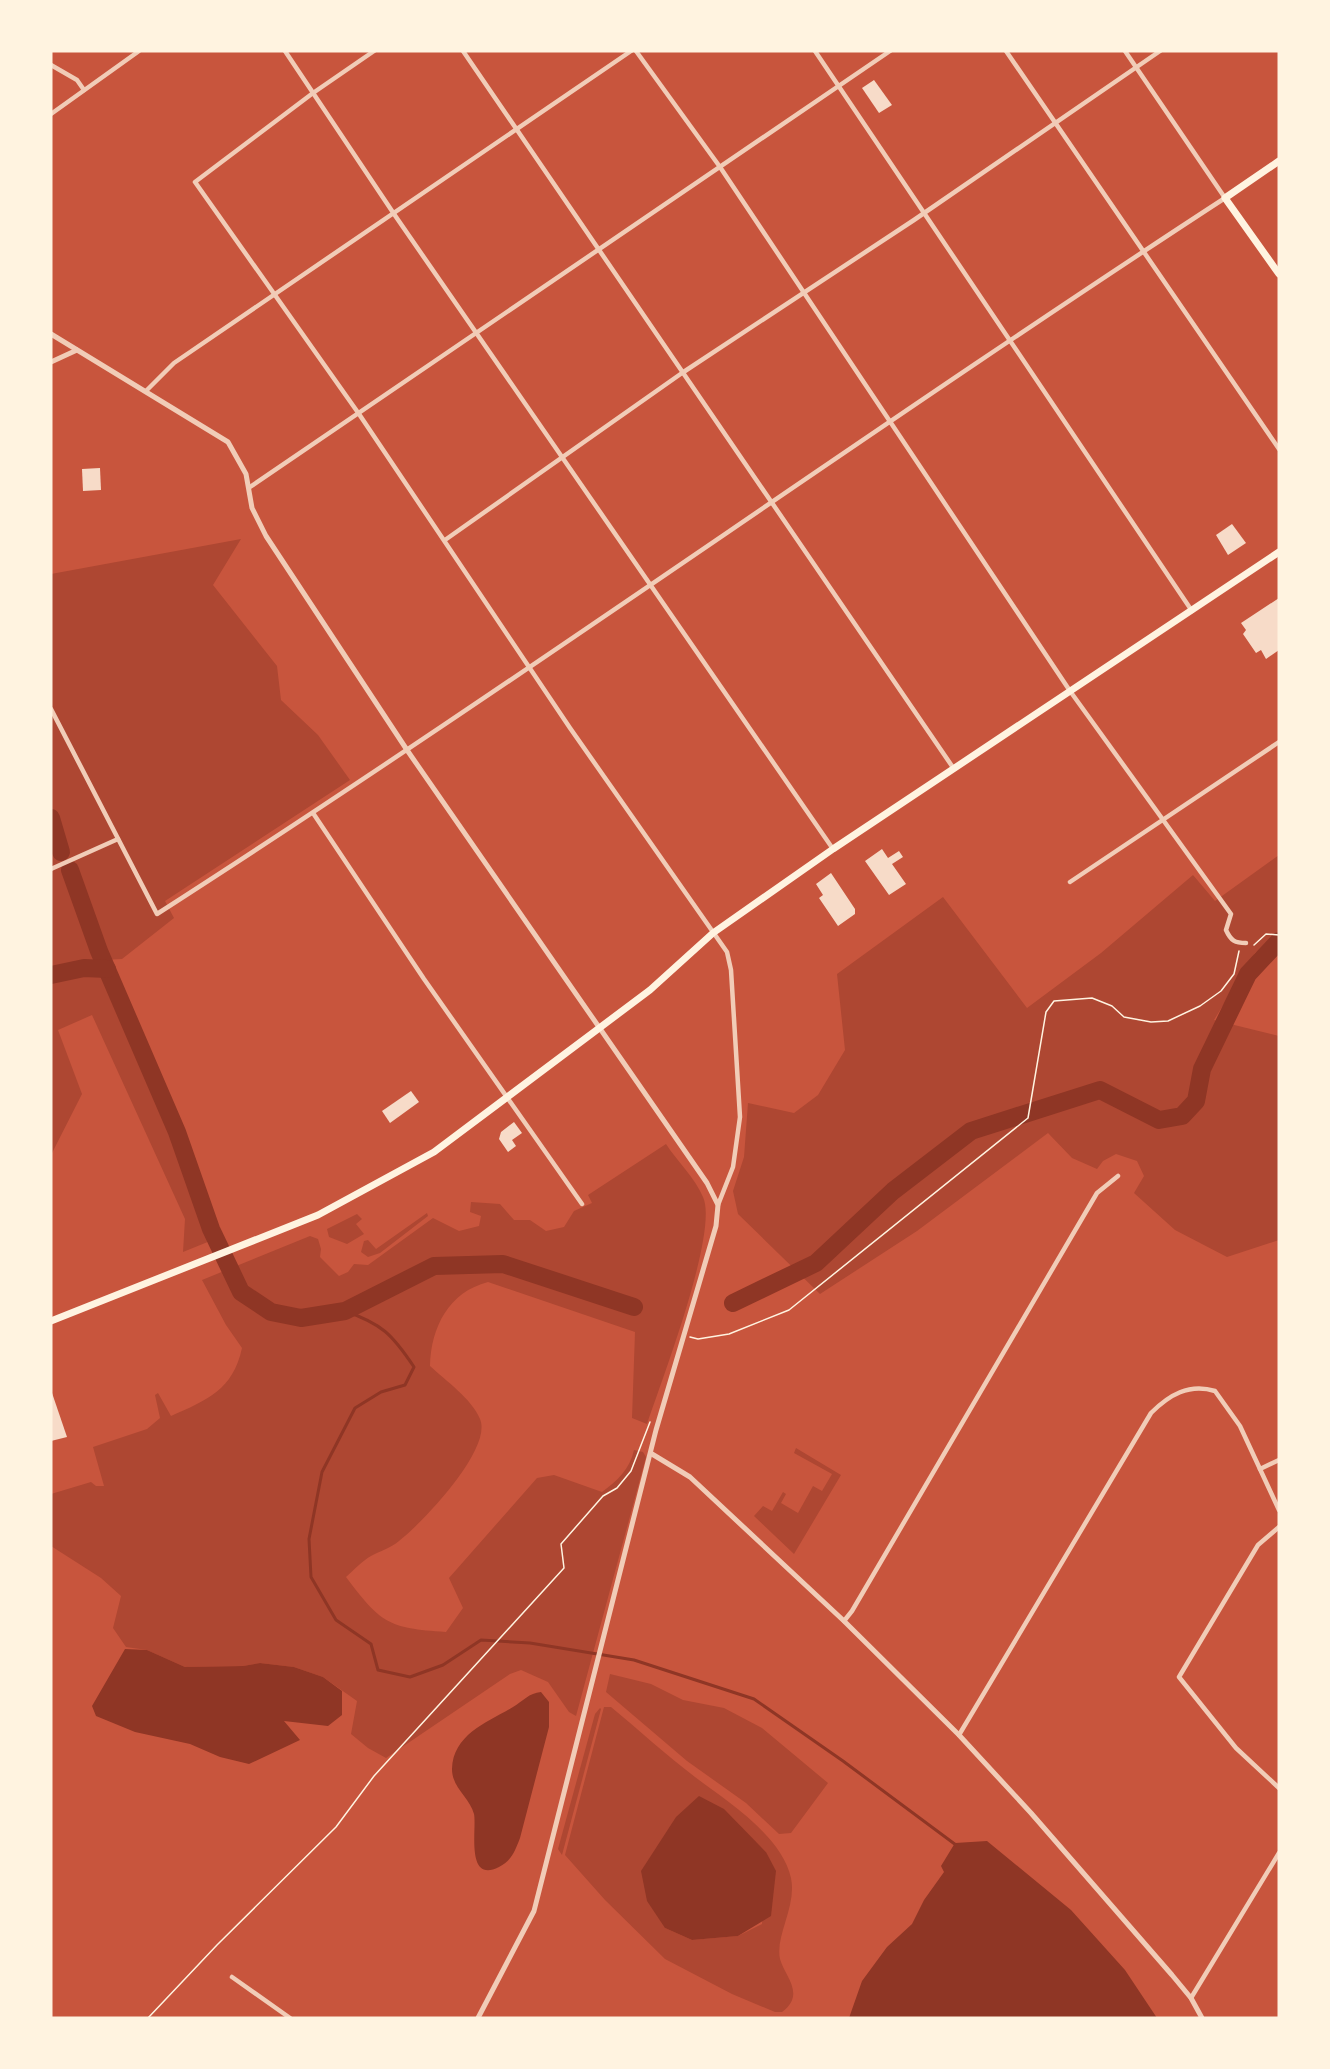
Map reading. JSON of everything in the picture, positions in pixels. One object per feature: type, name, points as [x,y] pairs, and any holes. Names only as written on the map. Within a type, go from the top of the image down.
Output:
[{"type":"main road","points":[[1279,161],[1225,198],[1279,274]]},
{"type":"main road","points":[[51,1322],[318,1215],[434,1152],[650,990],[713,933],[832,849],[1192,612],[1279,552]]},
{"type":"street","points":[[51,114],[139,51]]},
{"type":"street","points":[[285,51],[394,214],[832,849]]},
{"type":"street","points":[[374,51],[313,93],[195,182],[359,414],[727,952],[740,1117],[733,1167],[717,1204],[716,1226],[686,1335],[656,1430],[652,1454],[534,1911],[478,2018]]},
{"type":"street","points":[[463,51],[954,769]]},
{"type":"street","points":[[147,391],[174,363],[633,51],[720,167],[888,422],[1070,691],[1162,821],[1232,914],[1226,930],[1230,938],[1236,943],[1248,946]]},
{"type":"street","points":[[815,51],[1192,612]]},
{"type":"street","points":[[250,487],[890,51]]},
{"type":"street","points":[[1006,51],[1279,449]]},
{"type":"street","points":[[51,709],[157,914],[531,668],[1009,339],[1225,198],[1125,51]]},
{"type":"street","points":[[445,540],[682,373],[925,212],[1160,51]]},
{"type":"street","points":[[51,65],[77,80],[84,90]]},
{"type":"street","points":[[51,334],[228,442],[250,487],[252,508],[266,536],[407,750],[707,1183],[717,1204]]},
{"type":"street","points":[[51,362],[77,350]]},
{"type":"street","points":[[1070,882],[1279,742]]},
{"type":"street","points":[[313,813],[424,980],[582,1204]]},
{"type":"street","points":[[51,869],[118,839]]},
{"type":"street","points":[[844,1621],[1097,1193],[1118,1176]]},
{"type":"street","points":[[959,1735],[1150,1413],[1165,1399],[1193,1387],[1215,1391],[1240,1426],[1279,1510]]},
{"type":"street","points":[[652,1454],[690,1478],[844,1621],[959,1735],[1031,1813],[1191,1998],[1202,2018]]},
{"type":"street","points":[[1260,1469],[1279,1460]]},
{"type":"street","points":[[1279,1527],[1258,1545],[1179,1677],[1236,1749],[1279,1788]]},
{"type":"street","points":[[1191,1998],[1279,1853]]},
{"type":"street","points":[[232,1977],[290,2018]]},
{"type":"path","points":[[1248,946],[1266,934],[1279,935]]},
{"type":"path","points":[[686,1335],[698,1339],[729,1334],[789,1310],[1028,1118],[1046,1012],[1054,1001],[1092,998],[1112,1006],[1124,1017],[1151,1022],[1168,1021],[1200,1006],[1221,991],[1234,974],[1239,950]]},
{"type":"path","points":[[148,2018],[217,1945],[336,1827],[374,1776],[564,1568],[561,1544],[603,1496],[617,1488],[631,1471],[650,1420]]},
{"type":"shaded area","points":[[241,539],[213,585],[277,666],[281,700],[318,735],[350,780],[165,901],[174,918],[122,959],[81,961],[51,967],[51,574]]},
{"type":"shaded area","points":[[1279,855],[1279,935],[1255,953],[1214,1020],[1279,1036],[1279,1240],[1227,1257],[1175,1230],[1134,1193],[1144,1176],[1137,1161],[1116,1154],[1103,1161],[1097,1169],[1072,1158],[1048,1133],[917,1231],[820,1294],[738,1214],[733,1191],[744,1157],[748,1103],[794,1113],[818,1095],[845,1050],[837,974],[943,897],[1027,1008],[1101,953],[1193,875],[1215,901]]},
{"type":"shaded area","points":[[84,968],[107,970],[177,1132],[215,1239],[183,1252],[185,1219],[92,1015],[58,1030],[82,1094],[51,1155],[51,975]]},
{"type":"shaded area","points":[[666,1144],[700,1190],[706,1215],[696,1273],[647,1424],[632,1418],[635,1332],[488,1282],[474,1287],[463,1294],[445,1313],[434,1338],[430,1366],[465,1397],[480,1419],[481,1432],[476,1448],[453,1484],[410,1532],[396,1543],[368,1558],[346,1577],[377,1614],[387,1620],[410,1628],[446,1632],[463,1608],[449,1578],[537,1478],[554,1475],[602,1492],[622,1474],[634,1450],[643,1452],[646,1457],[576,1716],[569,1712],[548,1682],[521,1670],[510,1674],[386,1758],[368,1748],[351,1734],[357,1701],[323,1677],[294,1667],[260,1663],[243,1666],[185,1667],[147,1650],[126,1647],[113,1628],[121,1596],[101,1578],[51,1546],[51,1494],[91,1482],[96,1486],[104,1486],[93,1447],[147,1429],[160,1418],[155,1395],[158,1393],[171,1416],[207,1399],[225,1384],[238,1362],[242,1348],[226,1325],[202,1280],[310,1236],[318,1239],[321,1249],[320,1257],[339,1276],[348,1272],[354,1264],[368,1265],[433,1218],[459,1231],[479,1226],[481,1216],[470,1212],[471,1202],[500,1204],[514,1220],[530,1220],[546,1231],[564,1227],[574,1211],[592,1203],[588,1195]]},
{"type":"shaded area","points":[[427,1213],[428,1216],[380,1253],[368,1257],[361,1252],[364,1241],[368,1240],[376,1249]]},
{"type":"shaded area","points":[[357,1214],[362,1219],[356,1224],[364,1234],[347,1244],[329,1237],[327,1229]]},
{"type":"shaded area","points":[[796,1448],[841,1475],[794,1554],[754,1516],[763,1506],[772,1511],[783,1492],[786,1494],[781,1503],[798,1513],[813,1486],[822,1491],[832,1474],[794,1453]]},
{"type":"shaded area","points":[[125,1649],[147,1650],[185,1667],[243,1666],[260,1663],[294,1667],[323,1677],[342,1691],[342,1715],[328,1726],[284,1721],[300,1740],[249,1764],[220,1757],[190,1744],[135,1732],[96,1716],[92,1706]]},
{"type":"shaded area","points":[[610,1674],[651,1684],[683,1700],[724,1708],[762,1728],[828,1783],[791,1833],[779,1834],[746,1803],[687,1761],[606,1692]]},
{"type":"shaded area","points":[[541,1692],[549,1702],[549,1727],[520,1838],[515,1851],[507,1861],[499,1867],[488,1870],[481,1868],[475,1852],[474,1814],[455,1782],[452,1769],[454,1757],[458,1747],[473,1730],[530,1696]]},
{"type":"shaded area","points":[[604,1707],[611,1707],[684,1769],[737,1808],[777,1848],[786,1863],[791,1878],[791,1899],[779,1950],[780,1959],[792,1986],[793,1999],[782,2012],[775,2012],[732,1994],[665,1959],[605,1900],[565,1855]],"holes":[[[745,1832],[766,1852],[762,1924],[738,1936],[692,1940],[665,1928]]]},
{"type":"shaded area","points":[[600,1708],[562,1855],[558,1849],[595,1714]]},
{"type":"shaded area","points":[[699,1796],[724,1809],[766,1852],[776,1871],[771,1916],[738,1936],[692,1940],[665,1928],[647,1901],[641,1871],[676,1817]]},
{"type":"shaded area","points":[[987,1841],[1071,1910],[1125,1970],[1157,2018],[849,2018],[862,1981],[887,1947],[912,1924],[924,1900],[944,1872],[941,1866],[955,1843]]},
{"type":"building","points":[[874,80],[892,105],[879,113],[862,88]]},
{"type":"building","points":[[100,468],[101,490],[83,491],[82,469]]},
{"type":"building","points":[[1232,524],[1246,543],[1228,555],[1216,535]]},
{"type":"building","points":[[1279,598],[1279,650],[1266,659],[1261,650],[1256,653],[1243,634],[1246,630],[1241,623]]},
{"type":"building","points":[[882,849],[888,858],[899,851],[903,857],[892,864],[906,884],[889,895],[865,861]]},
{"type":"building","points":[[831,873],[855,909],[855,914],[838,926],[819,898],[823,895],[816,884]]},
{"type":"building","points":[[411,1091],[419,1102],[390,1123],[382,1111]]},
{"type":"building","points":[[514,1122],[522,1133],[512,1140],[516,1146],[508,1152],[499,1139],[501,1132]]},
{"type":"building","points":[[51,1390],[67,1437],[51,1441]]},
{"type":"waterway","points":[[51,818],[61,852]]},
{"type":"waterway","points":[[70,870],[99,951],[177,1132],[211,1229],[241,1292],[271,1312],[301,1318],[345,1311],[434,1266],[503,1264],[634,1307]]},
{"type":"waterway","points":[[733,1303],[816,1263],[893,1191],[971,1131],[1100,1090],[1159,1120],[1182,1116],[1196,1101],[1202,1069],[1248,974],[1279,941]]},
{"type":"waterway","points":[[51,975],[84,968],[107,969]]},
{"type":"waterway","points":[[345,1311],[368,1321],[385,1332],[399,1346],[414,1367],[405,1385],[381,1392],[355,1408],[322,1472],[309,1539],[311,1577],[336,1620],[371,1644],[378,1670],[410,1677],[443,1665],[481,1640],[530,1643],[634,1660],[754,1699],[843,1761],[956,1845]]}]
